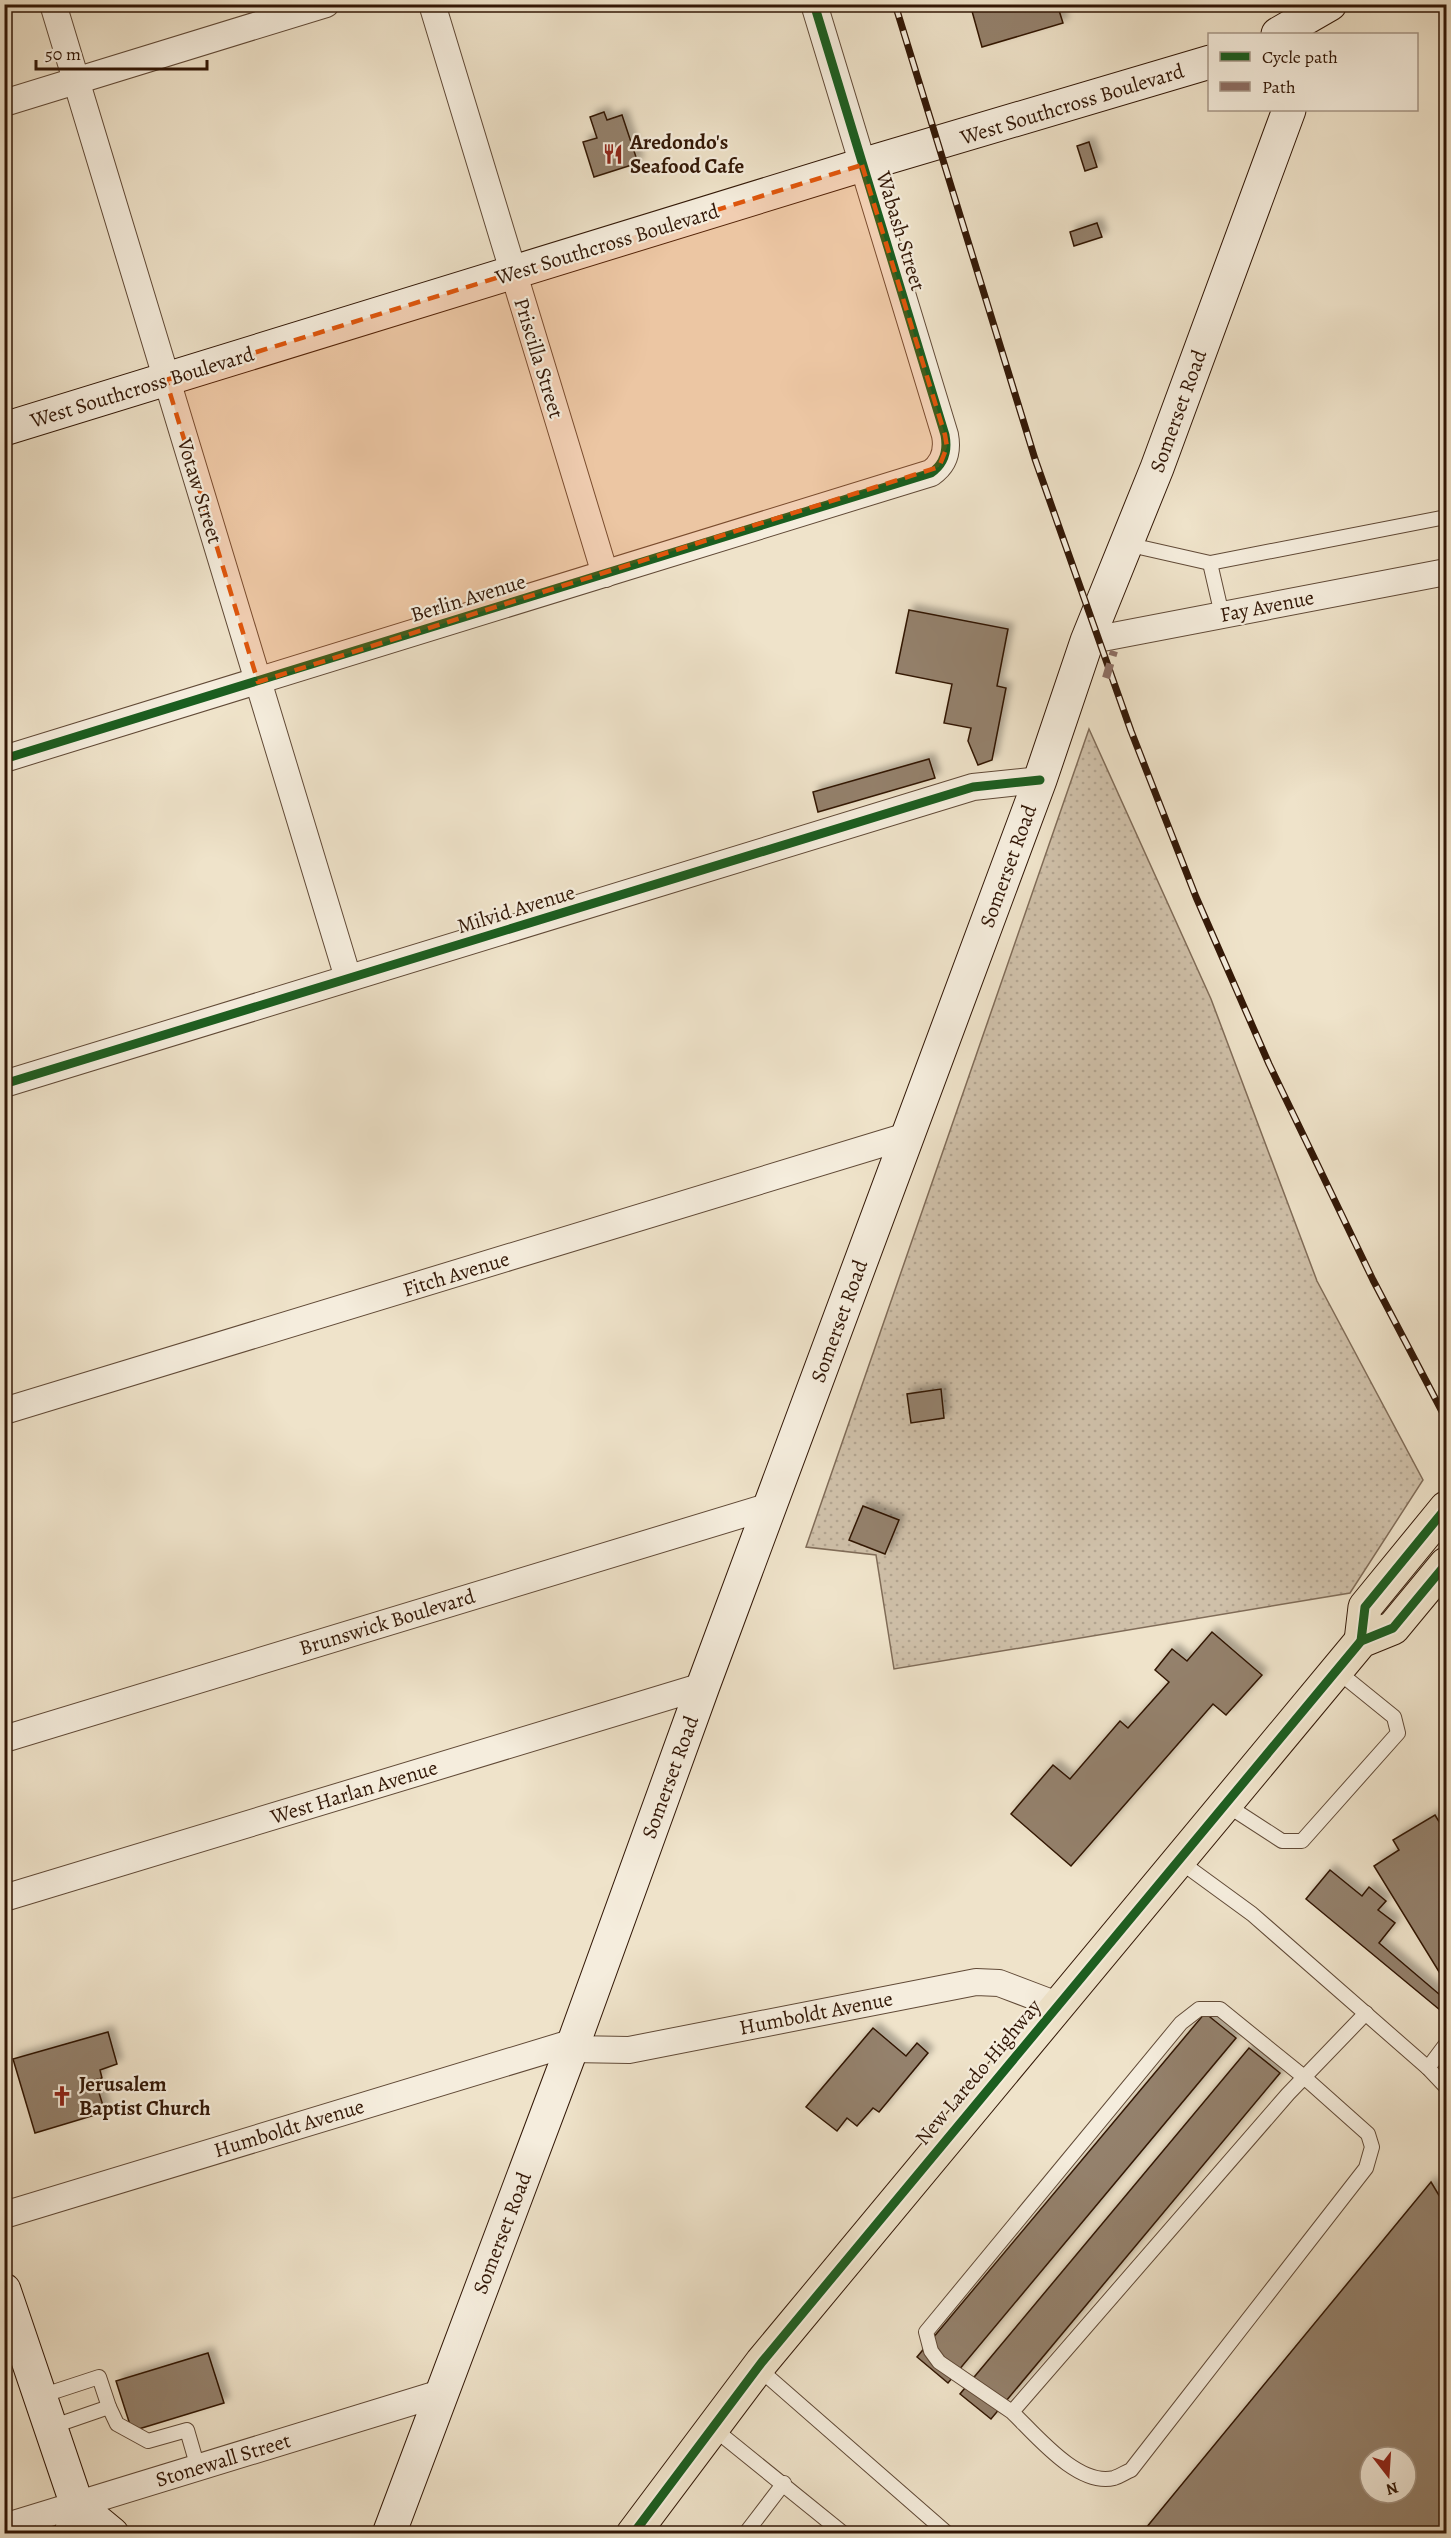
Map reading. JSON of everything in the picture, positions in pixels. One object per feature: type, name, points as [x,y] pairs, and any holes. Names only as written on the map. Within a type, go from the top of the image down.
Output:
[{"type":"main road","points":[[1280,33],[1325,13]]},
{"type":"main road","name":"West Southcross Boulevard","points":[[4,429],[514,274],[862,165],[1208,62]]},
{"type":"main road","name":"Somerset Road","points":[[389,2534],[573,2045],[703,1686],[1040,780],[1087,641],[1157,468],[1289,111]]},
{"type":"main road","points":[[1361,1641],[1365,1607],[1446,1508]]},
{"type":"main road","name":"New Laredo Highway","points":[[633,2534],[758,2368],[1336,1670],[1361,1641],[1393,1628],[1446,1564]]},
{"type":"main road","points":[[4,2290],[51,2427],[74,2519],[112,2534]]},
{"type":"street","name":"Votaw Street","points":[[52,4],[348,978]]},
{"type":"street","points":[[4,103],[326,4]]},
{"type":"street","name":"Priscilla Street","points":[[432,4],[605,574]]},
{"type":"street","name":"Wabash Street","points":[[814,4],[945,435],[947,447],[939,467]]},
{"type":"street","name":"Berlin Avenue","points":[[4,759],[931,473],[939,467]]},
{"type":"street","name":"Fay Avenue","points":[[1087,641],[1446,572]]},
{"type":"street","name":"Milvid Avenue","points":[[4,1084],[973,787],[1040,780]]},
{"type":"street","name":"Fitch Avenue","points":[[4,1411],[907,1136]]},
{"type":"street","name":"Brunswick Boulevard","points":[[4,1739],[770,1506]]},
{"type":"street","name":"West Harlan Avenue","points":[[4,1898],[703,1686]]},
{"type":"street","name":"Humboldt Avenue","points":[[4,2215],[573,2045],[629,2049],[976,1982],[999,1983],[1057,2005]]},
{"type":"street","name":"Stonewall Street","points":[[4,2527],[74,2519],[198,2468],[441,2393]]},
{"type":"lane","points":[[1126,544],[1210,562],[1446,517]]},
{"type":"lane","points":[[1210,562],[1222,615]]},
{"type":"lane","points":[[1225,1804],[1282,1841],[1302,1841],[1398,1733],[1394,1717],[1336,1670]]},
{"type":"lane","points":[[1178,1860],[1252,1914],[1444,2083]]},
{"type":"lane","points":[[1199,2009],[1220,2009],[1304,2077],[1368,2134],[1372,2147],[1366,2168],[1131,2470],[1113,2478],[1094,2478],[1076,2472],[1012,2412],[939,2362],[931,2351],[926,2332],[1181,2023],[1199,2009]]},
{"type":"lane","points":[[1012,2412],[1304,2077],[1366,2013]]},
{"type":"lane","points":[[1428,2068],[1446,2044]]},
{"type":"lane","points":[[758,2368],[948,2534]]},
{"type":"lane","points":[[41,2396],[99,2377],[117,2424],[148,2441],[187,2430],[198,2468]]},
{"type":"lane","points":[[51,2427],[109,2407]]},
{"type":"lane","points":[[713,2428],[784,2483],[844,2534]]},
{"type":"lane","points":[[745,2534],[784,2483]]},
{"type":"highlighted area","points":[[862,165],[945,435],[947,447],[939,467],[258,682],[166,380]]},
{"type":"shaded area","points":[[1089,729],[1211,999],[1317,1281],[1423,1480],[1350,1593],[894,1669],[876,1555],[806,1547]]},
{"type":"building","points":[[970,4],[1057,4],[1063,23],[982,47]]},
{"type":"building","points":[[604,112],[607,120],[622,115],[638,163],[594,177],[583,142],[597,138],[590,117]]},
{"type":"building","points":[[1089,142],[1097,167],[1085,171],[1077,146]]},
{"type":"building","points":[[1097,223],[1102,237],[1074,246],[1070,232]]},
{"type":"building","points":[[909,610],[1008,629],[997,686],[1006,688],[992,760],[978,765],[968,741],[971,728],[944,723],[952,684],[896,673]]},
{"type":"building","points":[[929,759],[935,778],[818,812],[813,792]]},
{"type":"building","points":[[941,1389],[944,1418],[911,1423],[907,1394]]},
{"type":"building","points":[[863,1506],[899,1520],[885,1554],[849,1540]]},
{"type":"building","points":[[1212,1632],[1262,1675],[1226,1715],[1213,1704],[1071,1866],[1011,1814],[1053,1765],[1070,1779],[1120,1721],[1128,1728],[1169,1682],[1155,1670],[1172,1649],[1187,1661]]},
{"type":"building","points":[[1435,1815],[1441,1825],[1446,1821],[1446,1972],[1441,1975],[1374,1866],[1399,1850],[1393,1840]]},
{"type":"building","points":[[1330,1870],[1362,1896],[1369,1887],[1386,1901],[1378,1910],[1395,1923],[1379,1943],[1446,2000],[1446,2015],[1306,1899]]},
{"type":"building","points":[[1205,2013],[1236,2038],[948,2383],[917,2357]]},
{"type":"building","points":[[873,2028],[906,2056],[917,2043],[928,2053],[879,2112],[873,2108],[857,2126],[847,2118],[837,2131],[806,2107]]},
{"type":"building","name":"Jerusalem Baptist Church","points":[[108,2032],[117,2064],[100,2070],[102,2078],[95,2080],[105,2112],[35,2133],[13,2059]]},
{"type":"building","points":[[1249,2048],[1280,2073],[991,2419],[960,2394]]},
{"type":"building","points":[[1431,2182],[1446,2207],[1446,2534],[1141,2534]]},
{"type":"building","points":[[208,2353],[224,2403],[132,2431],[116,2381]]},
{"type":"railway","points":[[895,4],[1035,459],[1131,731],[1196,897],[1269,1064],[1373,1280],[1446,1419]]},
{"type":"marked path","points":[[1106,678],[1114,651]]},
{"type":"cycle path","points":[[4,759],[931,473],[939,466],[944,457],[945,435],[814,4]]},
{"type":"cycle path","points":[[4,1084],[973,787],[1040,780]]},
{"type":"cycle path","points":[[1361,1641],[1365,1607],[1446,1508]]},
{"type":"cycle path","points":[[633,2534],[762,2362],[1361,1641],[1393,1628],[1446,1564]]},
{"type":"place","name":"Aredondo's Seafood Cafe","points":[[613,154]]},
{"type":"place","name":"Jerusalem Baptist Church","points":[[62,2096]]}]
